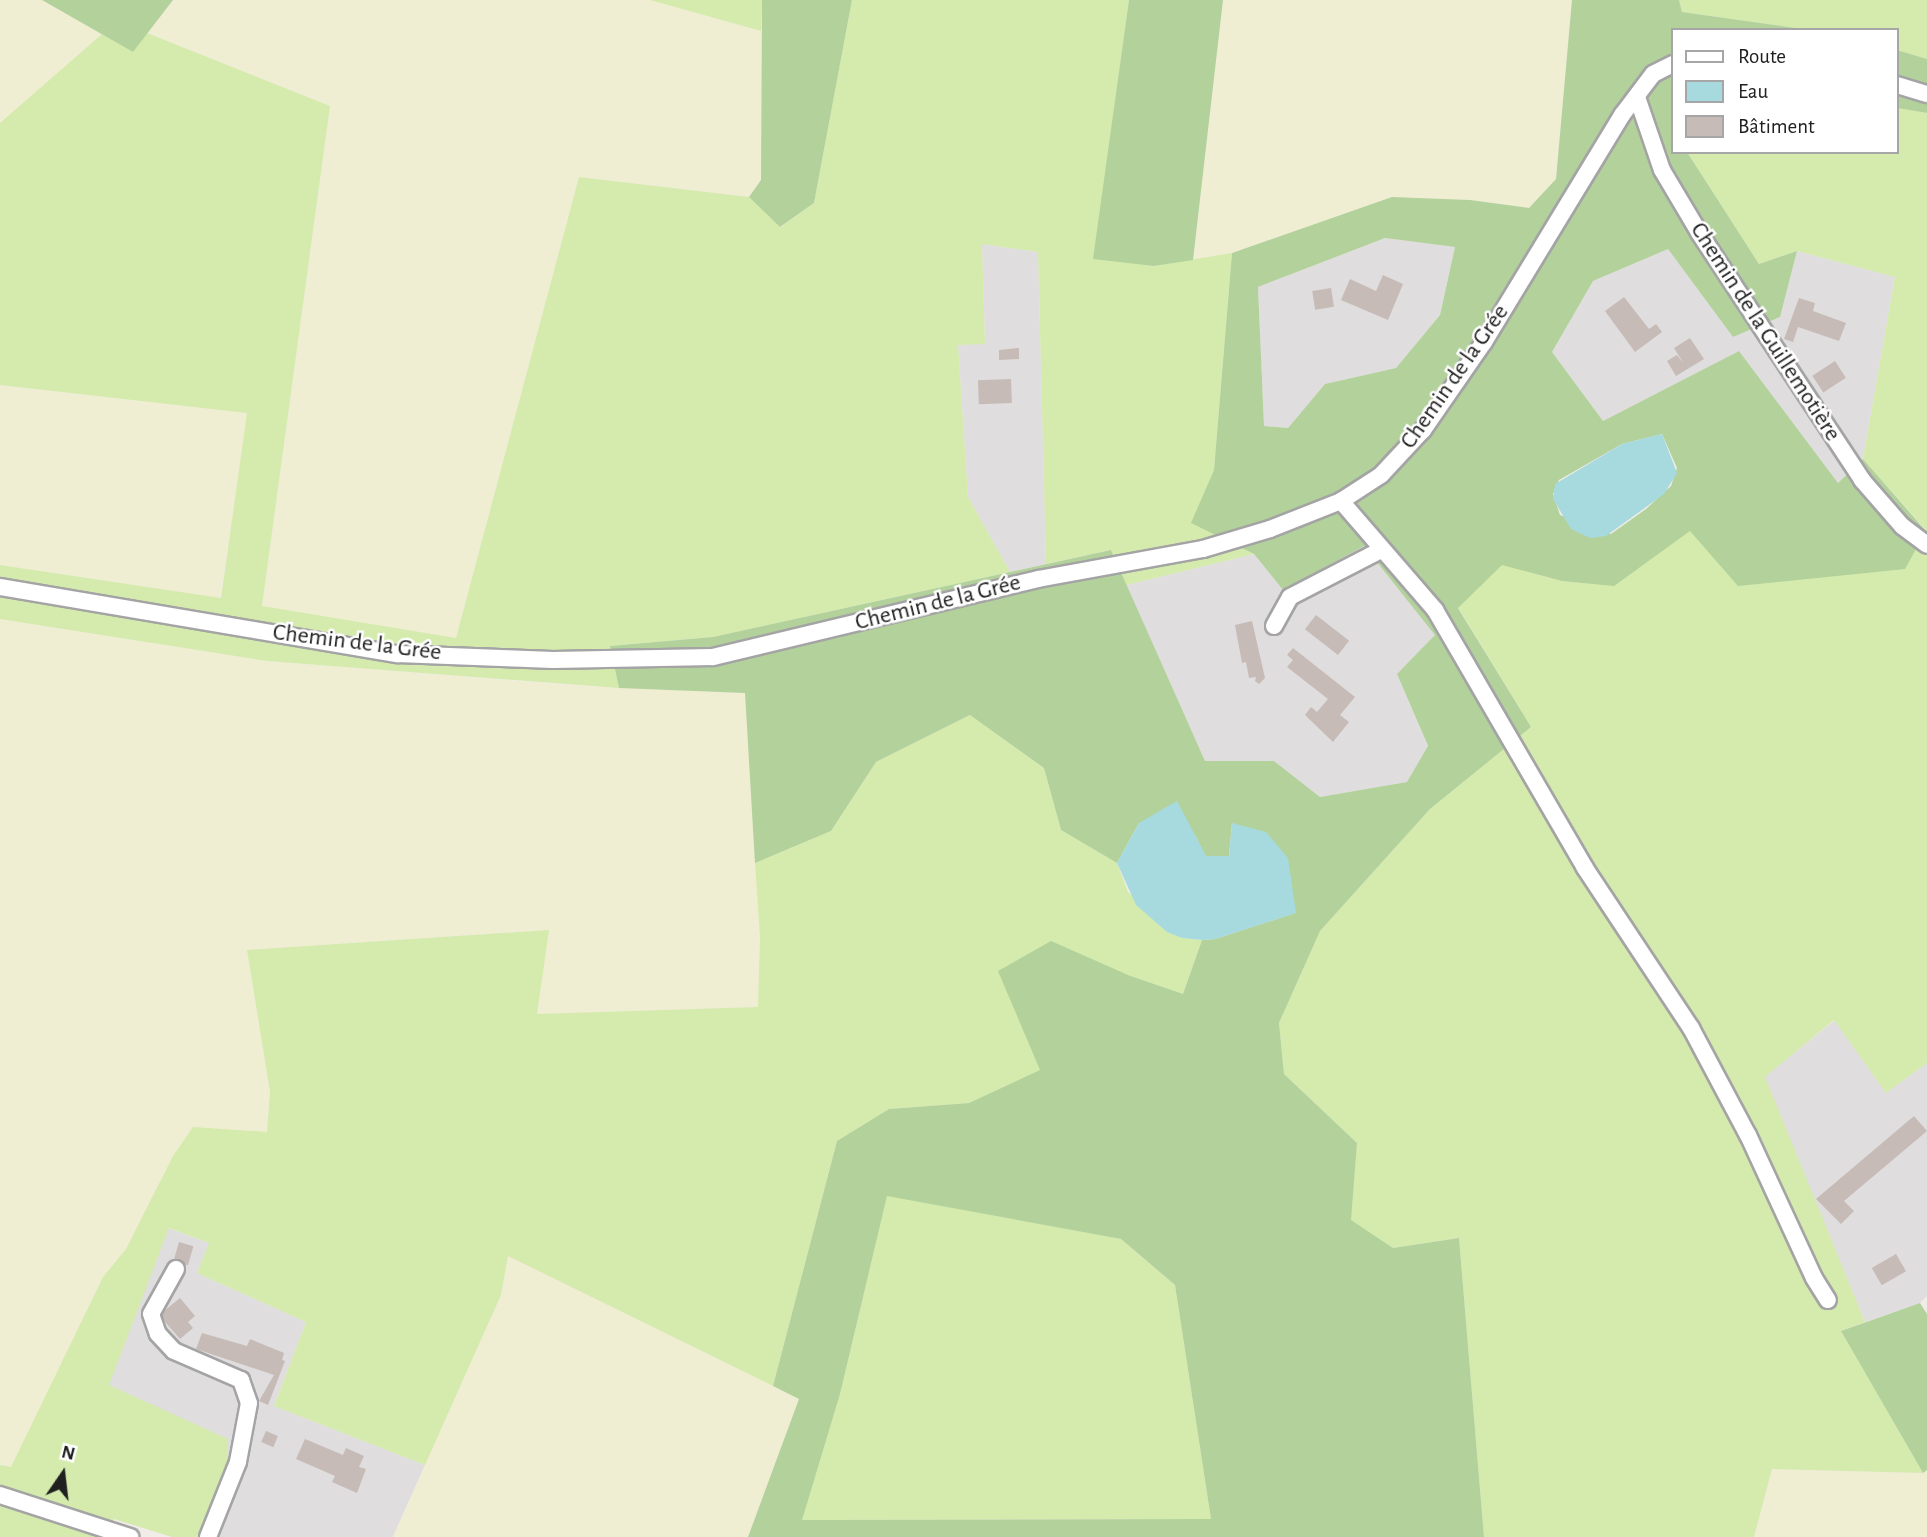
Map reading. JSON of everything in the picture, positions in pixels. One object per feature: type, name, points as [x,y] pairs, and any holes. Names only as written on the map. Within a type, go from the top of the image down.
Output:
[{"type":"street","name":"Chemin de la Grée","points":[[0,587],[397,654],[553,660],[713,657],[1038,579],[1203,548],[1270,529],[1341,501],[1381,475],[1423,430],[1484,342],[1597,153],[1653,74],[1672,64]]},
{"type":"street","points":[[1899,86],[1927,94]]},
{"type":"street","name":"Chemin de la Guillemotière","points":[[1637,97],[1662,170],[1700,234],[1863,480],[1902,526],[1927,545]]},
{"type":"street","points":[[1341,501],[1435,610],[1585,868],[1691,1028],[1748,1135],[1814,1278],[1828,1300]]},
{"type":"street","points":[[1274,626],[1290,597],[1381,550]]},
{"type":"street","points":[[176,1269],[151,1314],[158,1334],[174,1350],[241,1380],[249,1403],[238,1462],[208,1537]]},
{"type":"street","points":[[0,1495],[125,1536]]},
{"type":"shaded area","points":[[0,0],[42,0],[102,34],[0,123]]},
{"type":"shaded area","points":[[173,0],[650,0],[761,31],[761,180],[749,197],[579,177],[456,638],[262,607],[330,106],[147,33]]},
{"type":"shaded area","points":[[1223,0],[1572,0],[1556,179],[1529,208],[1470,200],[1392,197],[1232,253],[1193,260]]},
{"type":"shaded area","points":[[1385,238],[1455,247],[1440,315],[1396,368],[1325,384],[1288,428],[1264,426],[1258,287]]},
{"type":"shaded area","points":[[982,244],[1038,252],[1046,564],[1010,572],[968,497],[958,345],[985,343]]},
{"type":"shaded area","points":[[1668,249],[1733,337],[1780,317],[1797,251],[1895,277],[1863,459],[1838,483],[1739,351],[1603,421],[1552,352],[1593,281]]},
{"type":"shaded area","points":[[0,385],[248,413],[220,598],[0,565]]},
{"type":"shaded area","points":[[1363,545],[1436,635],[1397,674],[1428,747],[1407,782],[1320,797],[1274,761],[1205,761],[1126,585],[1254,554],[1283,590]]},
{"type":"shaded area","points":[[0,619],[267,661],[584,686],[745,693],[760,937],[759,1007],[537,1014],[548,930],[247,950],[270,1092],[267,1132],[173,1156],[126,1249],[103,1277],[11,1468],[0,1465]]},
{"type":"shaded area","points":[[1835,1020],[1886,1093],[1927,1063],[1927,1296],[1920,1303],[1865,1322],[1764,1077]]},
{"type":"shaded area","points":[[168,1228],[209,1243],[197,1273],[306,1322],[274,1406],[425,1465],[393,1537],[200,1537],[227,1464],[108,1386]]},
{"type":"shaded area","points":[[508,1256],[799,1399],[748,1537],[393,1537],[501,1295]]},
{"type":"shaded area","points":[[1772,1469],[1923,1473],[1927,1470],[1927,1537],[1754,1537]]},
{"type":"green space","points":[[42,0],[173,0],[133,52]]},
{"type":"green space","points":[[650,0],[762,0],[761,31]]},
{"type":"green space","points":[[762,0],[852,0],[814,203],[780,227],[749,197],[761,180]]},
{"type":"green space","points":[[852,0],[1129,0],[1094,258],[1154,266],[1232,253],[1214,470],[1192,523],[1254,554],[1126,585],[1111,550],[1046,564],[1038,252],[982,244],[985,344],[958,345],[968,497],[1010,572],[713,637],[610,646],[619,688],[267,661],[0,619],[0,565],[221,598],[247,413],[0,385],[0,123],[102,34],[133,52],[147,33],[330,106],[262,606],[456,638],[579,177],[749,197],[781,227],[814,203]]},
{"type":"green space","points":[[1129,0],[1223,0],[1193,260],[1154,266],[1093,259]]},
{"type":"green space","points":[[1572,0],[1679,0],[1682,12],[1796,28],[1672,28],[1672,154],[1688,154],[1759,264],[1797,251],[1780,317],[1733,337],[1668,249],[1593,281],[1552,352],[1603,421],[1739,351],[1838,483],[1863,459],[1926,531],[1905,569],[1738,586],[1690,531],[1614,586],[1562,581],[1502,565],[1458,608],[1531,727],[1430,809],[1320,931],[1279,1023],[1284,1074],[1357,1143],[1351,1220],[1393,1248],[1459,1238],[1484,1537],[748,1537],[799,1399],[773,1386],[837,1141],[889,1109],[969,1103],[1040,1070],[998,971],[1051,941],[1128,975],[1183,994],[1202,940],[1215,939],[1295,913],[1232,823],[1229,856],[1205,856],[1195,835],[1139,823],[1117,863],[1061,830],[1044,768],[970,715],[876,762],[831,831],[755,863],[745,693],[619,688],[610,646],[713,637],[1111,550],[1205,761],[1274,761],[1320,797],[1407,782],[1428,746],[1397,674],[1435,635],[1364,546],[1283,590],[1254,554],[1191,523],[1214,470],[1232,253],[1392,197],[1470,200],[1529,208],[1556,179]],"holes":[[[1385,238],[1455,247],[1440,315],[1396,368],[1325,384],[1288,428],[1264,426],[1258,287]],[[1662,434],[1677,468],[1671,486],[1646,509],[1611,534],[1560,515],[1553,494],[1559,480],[1622,444]],[[887,1196],[1121,1239],[1175,1285],[1211,1519],[802,1520],[840,1394]]]},
{"type":"green space","points":[[1679,0],[1927,0],[1927,59],[1899,51],[1899,28],[1796,28],[1682,12]]},
{"type":"green space","points":[[1899,51],[1927,59],[1927,113],[1899,108]]},
{"type":"green space","points":[[1899,108],[1927,113],[1927,1063],[1886,1093],[1834,1020],[1765,1077],[1865,1322],[1841,1331],[1923,1473],[1772,1469],[1754,1537],[1484,1537],[1459,1238],[1393,1248],[1350,1220],[1357,1143],[1284,1074],[1279,1023],[1320,931],[1430,809],[1531,727],[1458,607],[1502,564],[1562,581],[1614,585],[1690,531],[1926,530],[1863,459],[1895,277],[1797,251],[1759,264],[1688,154],[1899,154]]},
{"type":"green space","points":[[970,715],[1044,768],[1061,830],[1117,863],[1128,892],[1183,938],[1202,940],[1183,994],[1128,975],[1041,1070],[969,1103],[889,1109],[837,1141],[773,1386],[508,1256],[501,1295],[425,1465],[274,1406],[306,1322],[197,1273],[209,1243],[169,1228],[109,1385],[228,1439],[227,1464],[200,1537],[172,1537],[114,1519],[108,1537],[0,1537],[0,1465],[11,1467],[103,1277],[126,1249],[173,1156],[193,1127],[267,1132],[270,1092],[247,950],[549,930],[537,1014],[758,1007],[760,937],[755,863],[831,831],[876,762]]},
{"type":"green space","points":[[887,1195],[1121,1239],[1175,1285],[1211,1519],[801,1520],[840,1394]]},
{"type":"green space","points":[[1920,1303],[1927,1314],[1927,1470],[1923,1473],[1841,1331]]},
{"type":"water","points":[[1662,434],[1677,473],[1664,494],[1606,536],[1590,538],[1571,529],[1553,499],[1555,484],[1622,444]]},
{"type":"water","points":[[1177,801],[1206,856],[1229,856],[1232,823],[1266,832],[1288,858],[1296,913],[1215,939],[1202,940],[1182,938],[1167,932],[1136,905],[1117,863],[1139,823]]},
{"type":"building","points":[[1383,275],[1403,284],[1388,320],[1341,300],[1350,279],[1376,291]]},
{"type":"building","points":[[1331,288],[1334,307],[1315,310],[1312,291]]},
{"type":"building","points":[[1624,297],[1649,329],[1656,324],[1662,332],[1635,352],[1605,311]]},
{"type":"building","points":[[1799,298],[1815,303],[1813,311],[1846,323],[1839,341],[1798,327],[1793,342],[1784,339]]},
{"type":"building","points":[[1690,338],[1704,359],[1676,376],[1667,361],[1677,355],[1684,364],[1674,348]]},
{"type":"building","points":[[1019,348],[1019,359],[999,360],[999,350]]},
{"type":"building","points":[[1835,361],[1846,378],[1823,392],[1812,376]]},
{"type":"building","points":[[1011,379],[1012,403],[979,404],[978,380]]},
{"type":"building","points":[[1316,615],[1349,641],[1338,655],[1305,629]]},
{"type":"building","points":[[1252,621],[1265,678],[1259,684],[1255,681],[1256,677],[1249,678],[1246,662],[1242,663],[1235,625]]},
{"type":"building","points":[[1293,648],[1355,697],[1340,715],[1349,722],[1333,742],[1305,715],[1311,707],[1317,712],[1328,699],[1287,667],[1293,660],[1287,655]]},
{"type":"building","points":[[1914,1116],[1927,1131],[1844,1201],[1854,1211],[1841,1224],[1816,1199]]},
{"type":"building","points":[[179,1242],[193,1246],[188,1265],[173,1261]]},
{"type":"building","points":[[1896,1254],[1906,1271],[1882,1285],[1872,1268]]},
{"type":"building","points":[[180,1298],[195,1316],[188,1322],[193,1328],[180,1339],[159,1315]]},
{"type":"building","points":[[202,1333],[247,1346],[250,1339],[284,1353],[282,1360],[285,1361],[268,1405],[259,1401],[274,1375],[196,1349]]},
{"type":"building","points":[[266,1431],[278,1436],[273,1447],[261,1442]]},
{"type":"building","points":[[305,1439],[343,1455],[346,1448],[364,1456],[359,1467],[366,1469],[357,1493],[332,1482],[335,1476],[296,1459]]}]
